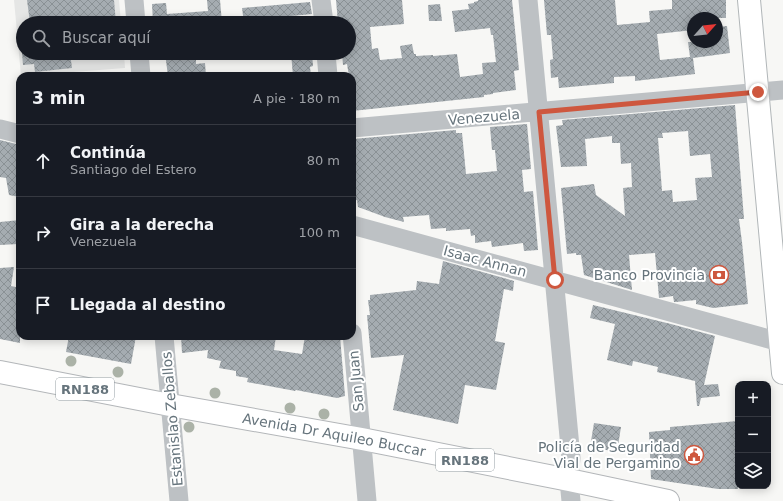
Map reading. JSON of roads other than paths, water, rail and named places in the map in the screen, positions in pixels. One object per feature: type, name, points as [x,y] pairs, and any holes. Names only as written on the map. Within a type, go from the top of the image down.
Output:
[{"type":"main road","points":[[749,0],[779,291],[780,342],[783,373]]},
{"type":"main road","name":"Avenida Dr Aquileo Buccar","points":[[0,372],[170,405],[362,439],[570,490],[668,501]]},
{"type":"street","points":[[134,0],[135,16]]},
{"type":"street","points":[[321,0],[323,16]]},
{"type":"street","points":[[528,0],[571,458],[570,490]]},
{"type":"street","points":[[140,60],[141,72]]},
{"type":"street","points":[[327,60],[328,72]]},
{"type":"street","name":"Venezuela","points":[[356,128],[783,90]]},
{"type":"street","points":[[0,129],[16,133]]},
{"type":"street","name":"Isaac Annan","points":[[356,226],[780,342]]},
{"type":"street","name":"Estanislao Zeballos","points":[[164,340],[179,501]]},
{"type":"street","name":"San Juan","points":[[353,340],[367,501]]},
{"type":"place","name":"Banco Provincia","points":[[719,275]]},
{"type":"place","name":"Policía de Seguridad Vial de Pergamino","points":[[694,455]]}]
